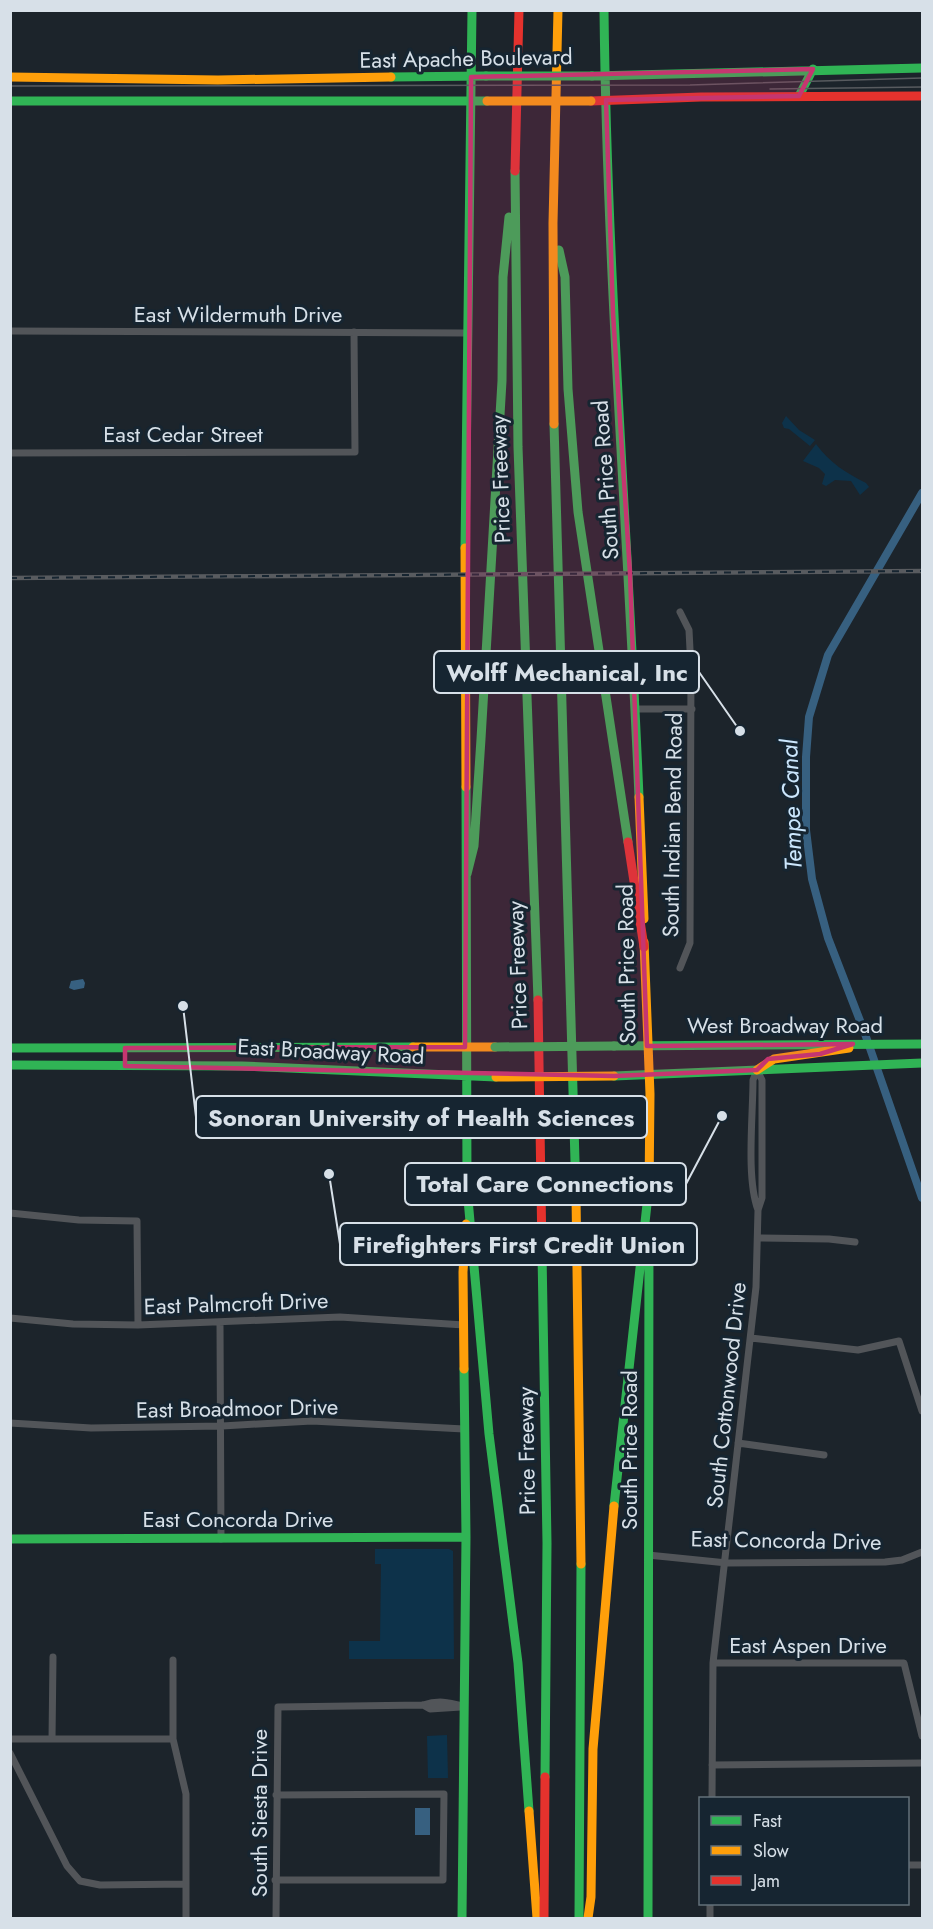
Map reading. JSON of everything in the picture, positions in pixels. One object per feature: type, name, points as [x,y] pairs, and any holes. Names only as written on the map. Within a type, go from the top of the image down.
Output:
[{"type":"main road","points":[[462,1918],[466,1537],[464,1325],[467,1188],[465,1076],[466,333],[472,10]]},
{"type":"main road","name":"Price Freeway","points":[[519,10],[515,159],[518,447],[538,1006],[548,1544],[544,1918]]},
{"type":"main road","points":[[558,10],[554,223],[554,447],[575,1120],[582,1674],[579,1918]]},
{"type":"main road","name":"South Price Road","points":[[604,10],[613,313],[628,534],[644,893],[649,1076],[648,1918]]},
{"type":"main road","name":"East Apache Boulevard","points":[[10,77],[228,80],[715,75],[813,69],[922,68]]},
{"type":"main road","points":[[799,96],[813,69]]},
{"type":"main road","name":"East Apache Boulevard","points":[[10,101],[281,99],[470,102],[922,96]]},
{"type":"main road","points":[[467,874],[474,846],[499,436],[503,277],[515,159]]},
{"type":"main road","points":[[554,223],[565,277],[566,369],[578,512],[633,886],[644,946]]},
{"type":"main road","points":[[757,1070],[768,1059],[820,1054],[847,1049],[853,1044]]},
{"type":"main road","name":"West Broadway Road","points":[[647,1046],[922,1044]]},
{"type":"main road","name":"East Broadway Road","points":[[10,1048],[647,1046]]},
{"type":"main road","points":[[125,1048],[125,1066]]},
{"type":"main road","points":[[242,1048],[242,1066]]},
{"type":"main road","name":"West Broadway Road","points":[[649,1076],[860,1064],[922,1063]]},
{"type":"main road","name":"East Broadway Road","points":[[10,1065],[242,1066],[496,1077],[649,1076]]},
{"type":"main road","points":[[588,1918],[591,1897],[593,1749],[600,1656],[615,1490],[649,1186]]},
{"type":"main road","points":[[467,1188],[491,1446],[520,1687],[537,1918]]},
{"type":"main road","name":"East Concorda Drive","points":[[10,1539],[466,1537]]},
{"type":"street","name":"East Wildermuth Drive","points":[[10,331],[466,333]]},
{"type":"street","name":"East Cedar Street","points":[[10,453],[355,452],[354,332]]},
{"type":"street","name":"South Indian Bend Road","points":[[680,612],[689,630],[692,708],[690,943],[681,968]]},
{"type":"street","points":[[636,710],[692,708]]},
{"type":"street","name":"South Cottonwood Drive","points":[[757,1070],[753,1080],[753,1198],[758,1210]]},
{"type":"street","name":"South Cottonwood Drive","points":[[712,1797],[713,1663],[727,1563],[751,1338],[756,1287],[758,1210],[762,1198],[762,1080],[757,1070]]},
{"type":"street","points":[[753,1133],[762,1147]]},
{"type":"street","points":[[10,1213],[79,1220],[137,1221],[138,1324]]},
{"type":"street","points":[[758,1238],[829,1239],[855,1242]]},
{"type":"street","name":"East Palmcroft Drive","points":[[10,1318],[73,1324],[138,1324],[220,1323],[291,1317],[340,1317],[464,1325]]},
{"type":"street","points":[[220,1323],[221,1539]]},
{"type":"street","points":[[751,1338],[858,1350],[899,1341],[922,1411]]},
{"type":"street","name":"East Broadmoor Drive","points":[[10,1423],[91,1428],[222,1426],[312,1421],[464,1429]]},
{"type":"street","points":[[738,1443],[824,1455]]},
{"type":"street","name":"East Concorda Drive","points":[[648,1554],[727,1563],[885,1562],[902,1560],[922,1552]]},
{"type":"street","points":[[52,1739],[53,1657]]},
{"type":"street","points":[[173,1660],[173,1739],[186,1794],[186,1918]]},
{"type":"street","name":"East Aspen Drive","points":[[713,1663],[904,1663],[922,1736]]},
{"type":"street","name":"South Siesta Drive","points":[[276,1918],[278,1707],[423,1705],[433,1701],[447,1701],[463,1706]]},
{"type":"street","points":[[10,1739],[173,1739]]},
{"type":"street","points":[[10,1753],[67,1866],[80,1881],[100,1885],[186,1884]]},
{"type":"street","points":[[712,1765],[922,1763]]},
{"type":"street","points":[[275,1880],[443,1880],[444,1794],[276,1795]]},
{"type":"highlighted area","points":[[813,69],[799,96],[606,100],[613,313],[630,573],[647,1046],[853,1044],[820,1054],[768,1059],[757,1070],[614,1076],[125,1066],[125,1048],[465,1047],[471,77]]},
{"type":"shaded area","points":[[786,416],[799,430],[815,440],[810,446],[789,429],[784,428],[782,423]]},
{"type":"shaded area","points":[[816,444],[833,462],[869,487],[860,495],[851,481],[835,480],[826,486],[822,484],[825,474],[819,468],[803,461]]},
{"type":"shaded area","points":[[83,979],[84,988],[74,990],[69,988],[71,981]]},
{"type":"shaded area","points":[[375,1549],[449,1549],[453,1551],[454,1659],[349,1659],[349,1641],[380,1641],[381,1564],[375,1564]]},
{"type":"shaded area","points":[[447,1735],[448,1778],[428,1778],[427,1736]]},
{"type":"shaded area","points":[[415,1808],[430,1808],[430,1835],[415,1835]]},
{"type":"waterway","name":"Tempe Canal","points":[[922,493],[828,655],[809,717],[806,757],[806,830],[812,879],[828,938],[864,1031],[922,1198]]},
{"type":"tram line","points":[[10,86],[690,85],[922,78]]},
{"type":"tram line","points":[[770,89],[922,87]]},
{"type":"railway","points":[[10,578],[922,571]]},
{"type":"traffic: fast","points":[[465,548],[472,10]]},
{"type":"traffic: fast","points":[[604,10],[613,305],[639,797]]},
{"type":"traffic: fast","points":[[592,76],[922,68]]},
{"type":"traffic: fast","points":[[799,96],[813,69]]},
{"type":"traffic: fast","points":[[391,77],[486,76]]},
{"type":"traffic: fast","points":[[486,76],[592,76]]},
{"type":"traffic: fast","points":[[10,101],[487,101]]},
{"type":"traffic: fast","points":[[515,171],[518,447],[538,1000]]},
{"type":"traffic: fast","points":[[467,874],[474,846],[481,739],[502,381],[503,277],[509,217]]},
{"type":"traffic: fast","points":[[559,250],[565,277],[568,389],[578,512],[628,842]]},
{"type":"traffic: fast","points":[[554,424],[576,1196]]},
{"type":"traffic: fast","points":[[466,787],[467,1193]]},
{"type":"traffic: fast","points":[[614,1046],[922,1044]]},
{"type":"traffic: fast","points":[[495,1047],[614,1046]]},
{"type":"traffic: fast","points":[[10,1048],[413,1047]]},
{"type":"traffic: fast","points":[[614,1076],[922,1063]]},
{"type":"traffic: fast","points":[[10,1065],[242,1066],[496,1077]]},
{"type":"traffic: fast","points":[[614,1506],[649,1186]]},
{"type":"traffic: fast","points":[[467,1188],[489,1434],[518,1663],[529,1811]]},
{"type":"traffic: fast","points":[[648,1918],[649,1230]]},
{"type":"traffic: fast","points":[[542,1253],[547,1543],[545,1777]]},
{"type":"traffic: fast","points":[[462,1918],[466,1537],[464,1369]]},
{"type":"traffic: fast","points":[[10,1539],[466,1537]]},
{"type":"traffic: fast","points":[[579,1918],[581,1564]]},
{"type":"traffic: slow","points":[[554,424],[553,223],[558,10]]},
{"type":"traffic: slow","points":[[10,77],[218,80],[391,77]]},
{"type":"traffic: slow","points":[[487,101],[591,101]]},
{"type":"traffic: slow","points":[[465,548],[466,787]]},
{"type":"traffic: slow","points":[[639,797],[644,919]]},
{"type":"traffic: slow","points":[[644,942],[650,1094],[649,1192]]},
{"type":"traffic: slow","points":[[413,1047],[495,1047]]},
{"type":"traffic: slow","points":[[757,1070],[774,1059],[849,1048]]},
{"type":"traffic: slow","points":[[496,1077],[614,1076]]},
{"type":"traffic: slow","points":[[576,1196],[581,1564]]},
{"type":"traffic: slow","points":[[464,1369],[463,1272],[466,1224]]},
{"type":"traffic: slow","points":[[588,1918],[591,1897],[593,1749],[614,1506]]},
{"type":"traffic: slow","points":[[529,1811],[537,1918]]},
{"type":"traffic: jam","points":[[515,171],[519,10]]},
{"type":"traffic: jam","points":[[591,101],[701,97],[922,96]]},
{"type":"traffic: jam","points":[[628,842],[644,947]]},
{"type":"traffic: jam","points":[[538,1000],[542,1253]]},
{"type":"traffic: jam","points":[[544,1918],[545,1777]]},
{"type":"place","name":"Wolff Mechanical, Inc","points":[[740,731]]},
{"type":"place","name":"Sonoran University of Health Sciences","points":[[183,1006]]},
{"type":"place","name":"Total Care Connections","points":[[722,1116]]},
{"type":"place","name":"Firefighters First Credit Union","points":[[329,1174]]}]
